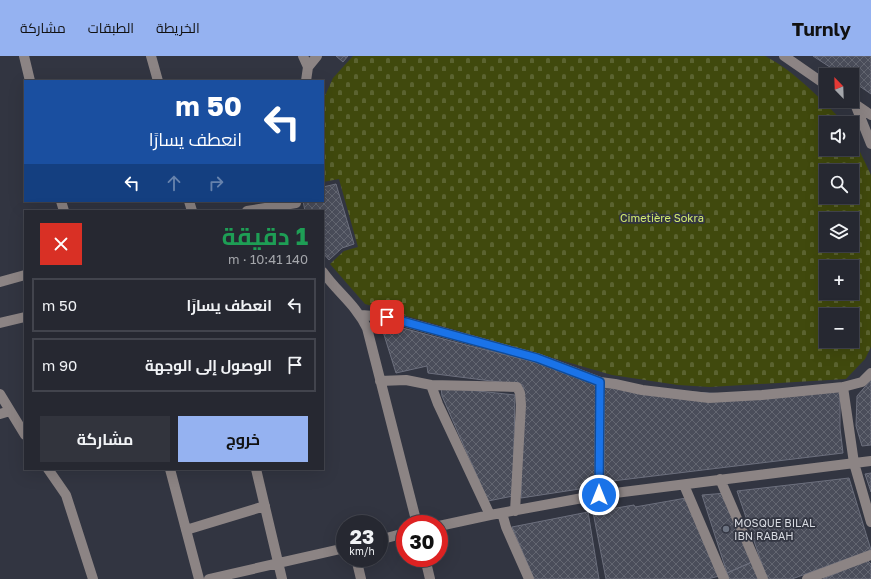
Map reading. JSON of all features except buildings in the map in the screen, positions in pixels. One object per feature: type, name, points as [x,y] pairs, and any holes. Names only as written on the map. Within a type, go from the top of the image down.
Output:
[{"type":"street","points":[[24,56],[30,80]]},
{"type":"street","points":[[151,56],[158,80]]},
{"type":"street","points":[[303,56],[308,67]]},
{"type":"street","points":[[306,80],[308,67],[317,56]]},
{"type":"street","points":[[784,56],[819,80]]},
{"type":"street","points":[[859,107],[871,115]]},
{"type":"street","points":[[854,108],[871,144]]},
{"type":"street","points":[[255,210],[296,205]]},
{"type":"street","points":[[0,282],[24,275]]},
{"type":"street","points":[[326,282],[361,315],[367,328],[414,515]]},
{"type":"street","points":[[361,315],[387,317],[537,358],[600,382],[642,390],[709,398],[762,395],[843,387],[862,382],[871,373]]},
{"type":"street","points":[[0,324],[24,317]]},
{"type":"street","points":[[380,381],[406,380],[431,385],[517,388],[520,393],[521,405],[515,511]]},
{"type":"street","points":[[599,495],[600,382]]},
{"type":"street","points":[[431,385],[438,404],[490,515]]},
{"type":"street","points":[[843,387],[854,463],[871,522]]},
{"type":"street","points":[[0,394],[24,433]]},
{"type":"street","points":[[0,414],[10,411]]},
{"type":"street","points":[[448,524],[599,495],[871,460]]},
{"type":"street","points":[[49,470],[66,494],[93,579]]},
{"type":"street","points":[[170,470],[199,579]]},
{"type":"street","points":[[256,470],[282,579]]},
{"type":"street","points":[[720,479],[763,579]]},
{"type":"street","points":[[684,485],[724,579]]},
{"type":"street","points":[[186,530],[265,506]]},
{"type":"street","points":[[502,513],[506,527],[530,579]]},
{"type":"street","points":[[209,579],[336,550]]},
{"type":"street","points":[[807,579],[871,555]]},
{"type":"street","points":[[358,567],[361,579]]},
{"type":"street","points":[[427,567],[430,579]]},
{"type":"green space","name":"Cimetière Sokra","points":[[353,56],[765,56],[787,70],[817,95],[819,97],[819,108],[830,108],[838,116],[819,116],[819,156],[859,156],[859,150],[871,175],[871,347],[865,359],[846,379],[710,387],[678,385],[612,375],[365,304],[330,264],[344,251],[358,247],[339,179],[324,182],[324,98],[333,78]]},
{"type":"place","name":"MOSQUE BILAL IBN RABAH","points":[[726,529]]},
{"type":"route","points":[[387,317],[537,358],[600,382],[599,495]]}]
